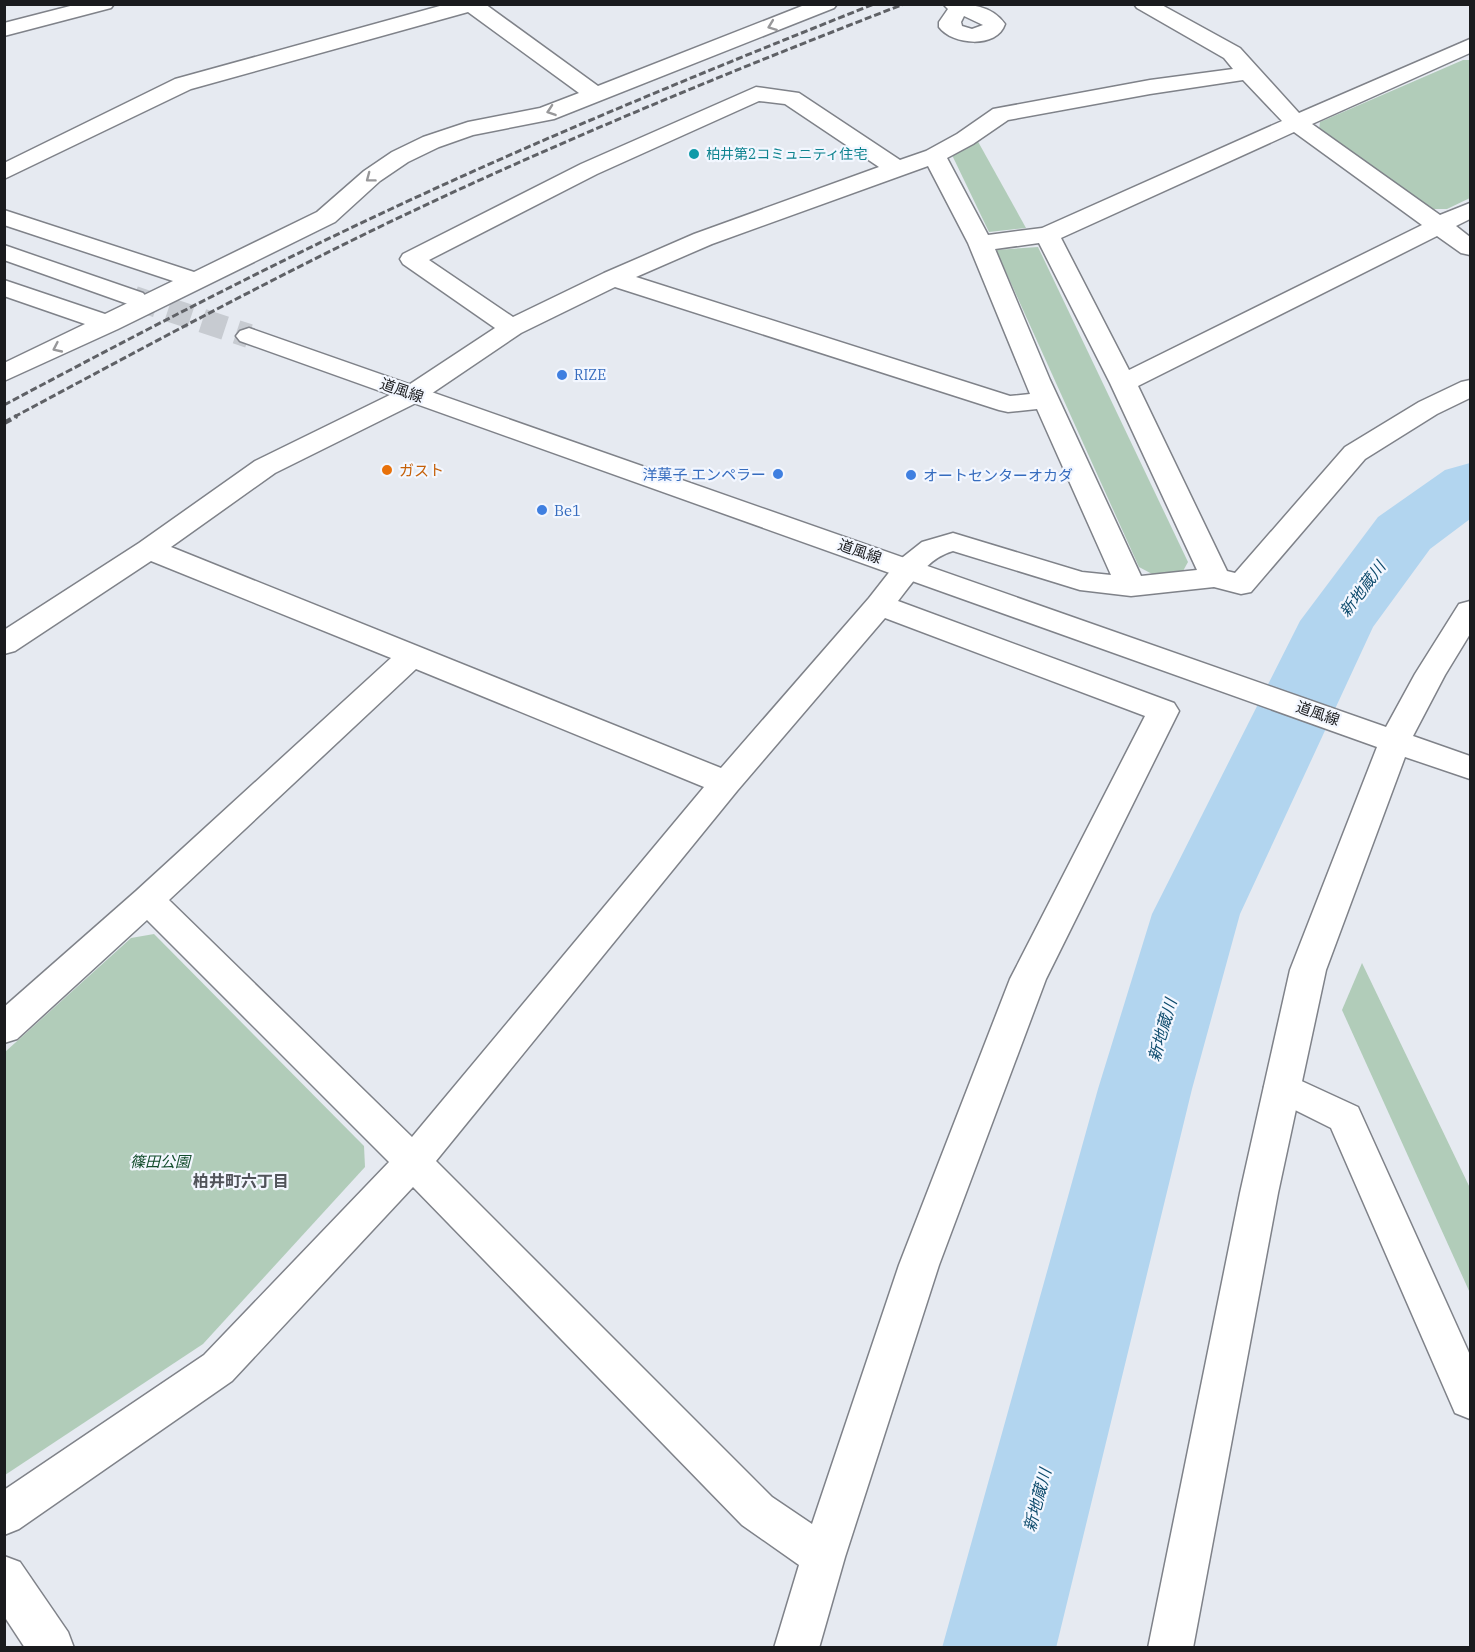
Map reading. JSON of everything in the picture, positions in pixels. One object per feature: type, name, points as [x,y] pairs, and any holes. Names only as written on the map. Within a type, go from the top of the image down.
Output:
[{"type":"street","points":[[11,4],[11,28],[104,4]]},
{"type":"street","points":[[4,373],[326,217],[372,176],[400,157],[432,142],[468,129],[546,114],[827,4]]},
{"type":"street","points":[[1144,4],[1232,52],[1248,73],[1296,123],[1470,248]]},
{"type":"street","points":[[4,172],[183,84],[471,5],[595,94]]},
{"type":"street","points":[[980,243],[1047,235],[1469,48]]},
{"type":"street","points":[[4,644],[149,549],[265,467],[413,394],[512,328],[613,278],[703,239],[934,156],[965,139],[1001,114],[1150,87],[1248,73]]},
{"type":"street","points":[[512,328],[412,259],[589,169],[756,94],[791,98],[898,169]]},
{"type":"street","points":[[934,156],[980,243],[1131,587]]},
{"type":"street","points":[[1123,383],[1470,210]]},
{"type":"street","points":[[4,217],[194,280]]},
{"type":"street","points":[[1047,235],[1123,383],[1215,577]]},
{"type":"street","points":[[4,252],[134,298]]},
{"type":"street","points":[[613,278],[1008,404],[1047,400]]},
{"type":"street","points":[[4,287],[109,324]]},
{"type":"street","name":"道風線","points":[[249,336],[908,567],[1470,768]]},
{"type":"street","points":[[4,1515],[218,1368],[413,1162],[726,783],[880,605],[908,567],[932,548],[953,542],[1080,581],[1131,587],[1215,577],[1241,585],[1356,453],[1428,408],[1470,388]]},
{"type":"street","points":[[149,549],[726,783]]},
{"type":"street","points":[[796,1647],[823,1557],[919,1265],[1028,978],[1163,711],[880,605]]},
{"type":"street","points":[[1170,1647],[1282,1087],[1308,970],[1395,740],[1430,674],[1470,611]]},
{"type":"street","points":[[4,1029],[148,900],[413,655]]},
{"type":"street","points":[[148,900],[413,1162],[757,1511],[823,1557]]},
{"type":"street","points":[[1282,1087],[1345,1118],[1470,1400]]},
{"type":"street","points":[[4,1577],[52,1647]]},
{"type":"green space","points":[[1463,60],[1470,60],[1470,198],[1447,209],[1431,209],[1319,130],[1320,122]]},
{"type":"green space","points":[[976,138],[1026,228],[989,232],[952,155]]},
{"type":"green space","points":[[1038,247],[1188,562],[1183,571],[1154,575],[1139,567],[996,250]]},
{"type":"green space","name":"篠田公園","points":[[154,934],[364,1146],[365,1167],[203,1344],[5,1475],[5,1052],[131,938]]},
{"type":"green space","points":[[1362,963],[1470,1188],[1470,1293],[1342,1010]]},
{"type":"waterway","name":"新地蔵川","points":[[999,1648],[1145,1089],[1196,914],[1338,621],[1404,533],[1470,485]]},
{"type":"tunnel","points":[[134,298],[249,336]]},
{"type":"railway","points":[[4,405],[196,304],[391,209],[631,103],[874,4]]},
{"type":"railway","points":[[14,417],[290,272],[458,190],[679,94],[904,4]]},
{"type":"railway","points":[[4,423],[17,416]]},
{"type":"place","name":"柏井第2コミュニティ住宅","points":[[694,154]]},
{"type":"place","name":"RIZE","points":[[562,375]]},
{"type":"place","name":"ガスト","points":[[387,470]]},
{"type":"place","name":"洋菓子 エンペラー","points":[[778,474]]},
{"type":"place","name":"オートセンターオカダ","points":[[911,475]]},
{"type":"place","name":"Be1","points":[[542,510]]},
{"type":"district","name":"柏井町六丁目","points":[[241,1181]]}]
